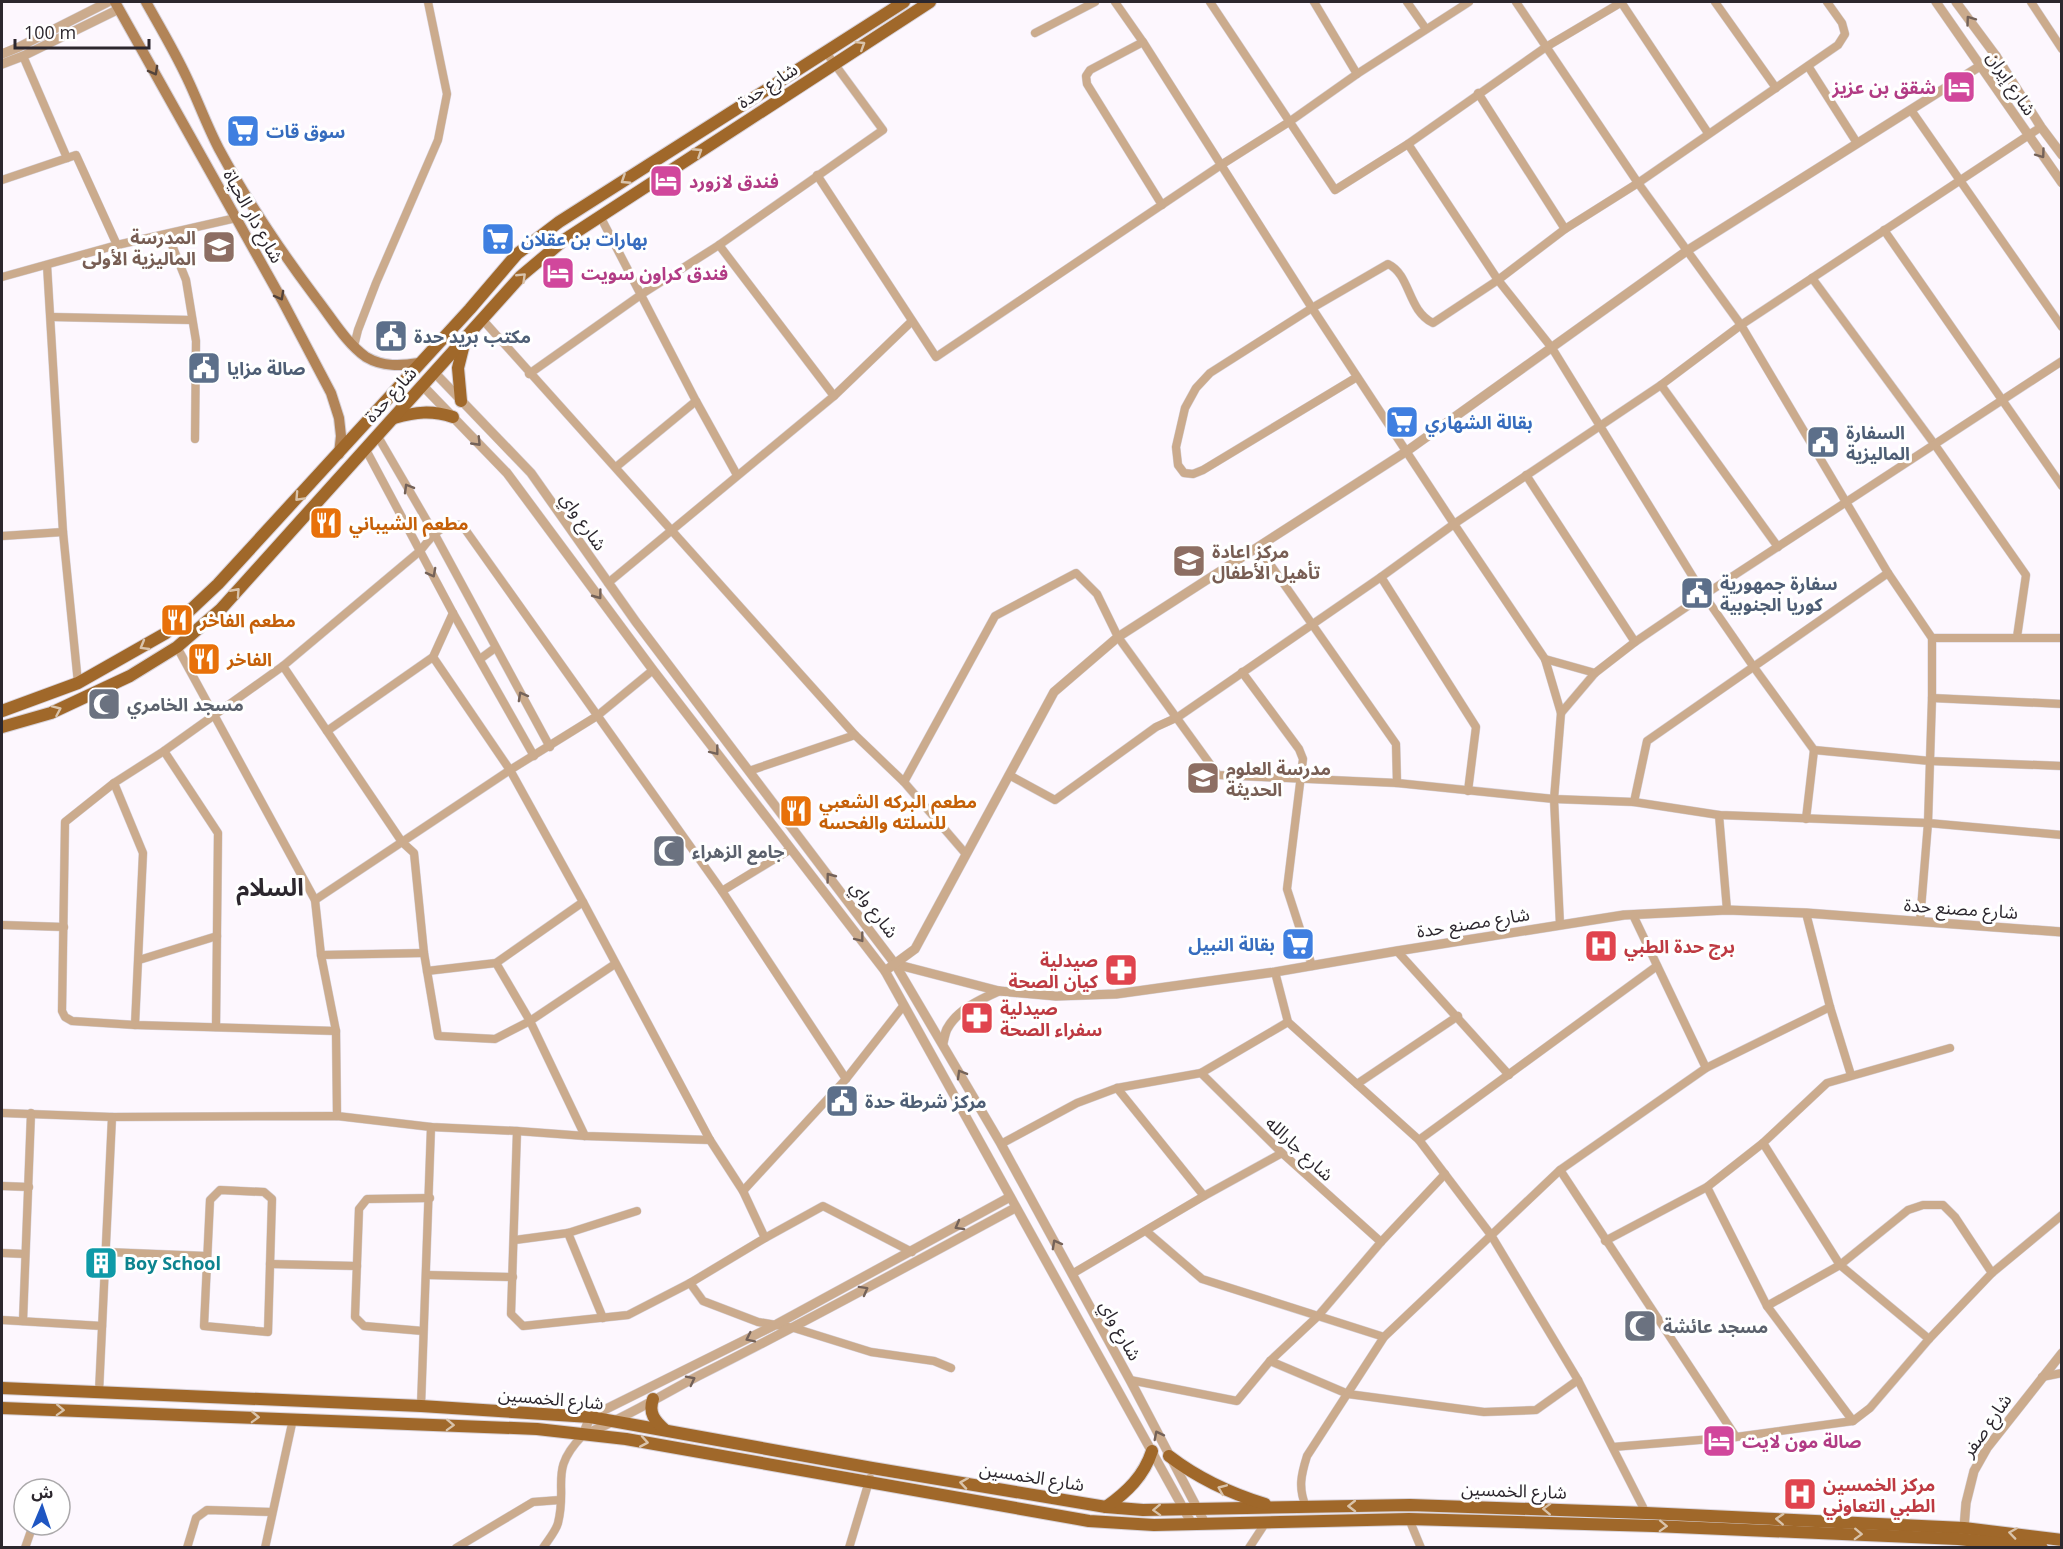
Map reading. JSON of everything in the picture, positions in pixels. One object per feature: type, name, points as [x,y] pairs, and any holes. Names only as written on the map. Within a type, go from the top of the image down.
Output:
[{"type":"main road","name":"شارع دار الحياة","points":[[146,2],[186,76],[219,148],[276,244],[354,346],[366,356],[381,364],[400,366],[419,363]]},
{"type":"main road","name":"شارع حدة","points":[[2,711],[78,684],[166,633],[218,584],[339,454],[517,254],[559,222],[904,2]]},
{"type":"main road","name":"شارع حدة","points":[[2,727],[51,713],[130,676],[177,647],[221,609],[422,384],[530,269],[564,240],[930,2]]},
{"type":"main road","name":"شارع دار الحياة","points":[[117,5],[282,300],[331,393],[339,418],[341,436],[339,454]]},
{"type":"main road","points":[[203,157],[219,148]]},
{"type":"main road","points":[[470,309],[482,319]]},
{"type":"main road","points":[[461,401],[458,368],[466,336]]},
{"type":"main road","points":[[393,419],[420,411],[438,412],[453,417]]},
{"type":"main road","points":[[166,633],[177,647]]},
{"type":"main road","name":"شارع الخمسين","points":[[2,1388],[421,1406],[590,1417],[1106,1507],[1143,1510],[1410,1505],[1605,1511],[1960,1538],[2042,1548]]},
{"type":"main road","points":[[653,1399],[651,1408],[654,1418],[665,1430]]},
{"type":"main road","name":"شارع الخمسين","points":[[2,1408],[537,1429],[626,1439],[1089,1521],[1154,1525],[1409,1519],[2061,1540]]},
{"type":"main road","points":[[1106,1507],[1125,1494],[1135,1482],[1144,1471],[1152,1451]]},
{"type":"main road","points":[[1169,1456],[1220,1489],[1277,1508]]},
{"type":"main road","points":[[1605,1511],[1605,1524]]},
{"type":"street","points":[[2,54],[108,2]]},
{"type":"street","points":[[354,346],[376,283],[438,140],[447,94],[428,2]]},
{"type":"street","points":[[1035,33],[1095,2]]},
{"type":"street","points":[[1115,2],[1143,42],[1357,377],[1545,659],[1561,712],[1554,799],[1560,925]]},
{"type":"street","points":[[1210,2],[1335,190],[1408,144],[1546,47],[1622,2],[1708,134]]},
{"type":"street","points":[[1314,2],[1357,74]]},
{"type":"street","points":[[1407,2],[1426,29]]},
{"type":"street","points":[[817,175],[936,357],[1221,165],[1289,122],[1357,74],[1470,2]]},
{"type":"street","points":[[1516,2],[1638,183],[1741,325],[1888,573],[1932,638],[1928,823],[1920,921]]},
{"type":"street","points":[[1714,2],[1776,88]]},
{"type":"street","points":[[1357,377],[1203,470],[1192,474],[1184,472],[1178,465],[1176,447],[1185,408],[1196,388],[1210,373],[1312,308],[1388,264],[1396,268],[1419,314],[1433,323],[1498,280],[1564,229],[1638,183],[1838,45],[1845,34],[1842,23],[1827,2]]},
{"type":"street","name":"شارع إيران","points":[[1936,2],[2061,183]]},
{"type":"street","name":"شارع إيران","points":[[1956,2],[1996,56],[2061,155]]},
{"type":"street","points":[[2031,2],[2061,49]]},
{"type":"street","points":[[2,64],[23,56],[117,5]]},
{"type":"street","points":[[1143,42],[1090,70],[1086,76],[1086,84],[1162,205]]},
{"type":"street","points":[[529,374],[883,130],[825,51]]},
{"type":"street","points":[[23,56],[67,158]]},
{"type":"street","points":[[885,971],[915,949],[1054,692],[1118,637],[1407,451],[1688,250],[1996,56]]},
{"type":"street","points":[[1808,66],[1857,143]]},
{"type":"street","points":[[1478,93],[1564,229]]},
{"type":"street","points":[[1911,110],[2061,327]]},
{"type":"street","points":[[1009,775],[1055,800],[1156,727],[1178,717],[1454,524],[1661,385],[1741,325],[2041,127]]},
{"type":"street","points":[[1408,144],[1498,280],[1552,348],[1704,595],[1814,750],[1806,819]]},
{"type":"street","points":[[2,180],[76,155],[117,245]]},
{"type":"street","points":[[600,216],[737,475]]},
{"type":"street","points":[[2,277],[117,245],[236,218]]},
{"type":"street","points":[[1884,230],[2061,486]]},
{"type":"street","points":[[168,235],[186,280],[196,341],[195,440]]},
{"type":"street","points":[[719,245],[834,396]]},
{"type":"street","points":[[47,265],[52,317],[63,532],[78,684]]},
{"type":"street","points":[[1812,278],[1935,445],[2026,575],[2017,637]]},
{"type":"street","points":[[52,317],[191,320]]},
{"type":"street","points":[[482,319],[855,735],[904,782],[965,853]]},
{"type":"street","points":[[608,584],[834,396],[912,321]]},
{"type":"street","points":[[1561,712],[1595,673],[1635,642],[2061,361]]},
{"type":"street","name":"شارع واي","points":[[434,372],[531,473],[636,622],[896,964],[1000,1144],[1130,1380],[1197,1509],[1198,1524]]},
{"type":"street","name":"شارع واي","points":[[422,384],[507,473],[653,670],[885,971],[1184,1509],[1198,1524]]},
{"type":"street","points":[[1661,385],[1778,547]]},
{"type":"street","points":[[616,467],[696,401]]},
{"type":"street","points":[[377,435],[434,533],[550,747]]},
{"type":"street","points":[[365,448],[453,613],[534,756]]},
{"type":"street","points":[[1526,475],[1635,642]]},
{"type":"street","points":[[336,1030],[135,1025],[72,1021],[65,1017],[62,1011],[65,822],[114,783],[164,751],[283,666],[420,551],[434,533],[454,523],[462,525],[722,891],[846,1079]]},
{"type":"street","points":[[2,536],[63,532]]},
{"type":"street","points":[[1258,547],[1396,744],[1397,783]]},
{"type":"street","points":[[904,782],[995,616],[1076,573],[1097,594],[1118,637],[1218,775],[1397,783],[1554,799],[1634,802],[1719,815],[1928,823],[2061,835]]},
{"type":"street","points":[[1634,802],[1647,741],[1888,573]]},
{"type":"street","points":[[1381,576],[1476,727],[1468,791]]},
{"type":"street","points":[[327,731],[433,657],[453,613]]},
{"type":"street","points":[[624,631],[636,622]]},
{"type":"street","points":[[1932,638],[2061,638]]},
{"type":"street","points":[[177,647],[315,900],[321,956],[336,1030],[337,1116]]},
{"type":"street","points":[[480,659],[495,648]]},
{"type":"street","points":[[433,657],[510,770],[710,1140],[743,1191],[765,1238]]},
{"type":"street","points":[[1545,659],[1595,673]]},
{"type":"street","points":[[283,666],[402,842],[414,853],[424,953],[438,1036],[495,1039],[530,1021],[615,964]]},
{"type":"street","points":[[315,900],[510,770],[597,716],[653,670]]},
{"type":"street","points":[[1242,672],[1304,759],[1287,889],[1312,966]]},
{"type":"street","points":[[1932,698],[2061,704]]},
{"type":"street","points":[[750,771],[855,735]]},
{"type":"street","points":[[1814,750],[1930,760],[2061,766]]},
{"type":"street","points":[[164,751],[218,833],[216,1027]]},
{"type":"street","points":[[114,783],[143,853],[140,960],[135,1025]]},
{"type":"street","points":[[1719,815],[1726,910]]},
{"type":"street","points":[[722,891],[791,849]]},
{"type":"street","points":[[427,971],[496,963],[583,902]]},
{"type":"street","name":"شارع مصنع حدة","points":[[896,964],[999,991],[1056,996],[1116,994],[1275,972],[1633,915],[1726,910],[1806,913],[2061,932]]},
{"type":"street","points":[[1806,913],[1851,1075]]},
{"type":"street","points":[[1633,915],[1706,1068]]},
{"type":"street","points":[[2,925],[63,927]]},
{"type":"street","points":[[140,960],[217,936]]},
{"type":"street","points":[[1397,951],[1509,1075]]},
{"type":"street","points":[[321,956],[424,953]]},
{"type":"street","points":[[496,963],[530,1021],[585,1136]]},
{"type":"street","points":[[1419,1140],[1657,966]]},
{"type":"street","points":[[1275,972],[1288,1022],[1419,1140],[1491,1234],[1578,1380],[1647,1513]]},
{"type":"street","points":[[943,1043],[947,1028],[962,1012],[999,991]]},
{"type":"street","points":[[743,1191],[846,1079],[904,1005]]},
{"type":"street","points":[[1306,1507],[1300,1494],[1300,1477],[1307,1456],[1384,1337],[1491,1234],[1560,1170],[1706,1068],[1830,1006]]},
{"type":"street","points":[[1357,1084],[1458,1016]]},
{"type":"street","points":[[1000,1144],[1077,1103],[1118,1088],[1201,1073],[1288,1022]]},
{"type":"street","points":[[1605,1241],[1707,1187],[1763,1143],[1827,1083],[1950,1048]]},
{"type":"street","name":"شارع جارالله","points":[[1201,1073],[1282,1153],[1381,1242]]},
{"type":"street","points":[[1118,1088],[1204,1196]]},
{"type":"street","points":[[2,1113],[112,1117],[337,1116],[431,1127],[585,1136],[710,1140]]},
{"type":"street","points":[[22,1321],[31,1113]]},
{"type":"street","points":[[99,1392],[112,1117]]},
{"type":"street","points":[[421,1406],[431,1127]]},
{"type":"street","points":[[518,1131],[511,1314],[523,1326],[628,1315],[690,1283],[823,1206],[912,1252]]},
{"type":"street","points":[[1763,1143],[1840,1265],[1929,1339]]},
{"type":"street","points":[[1072,1274],[1282,1153]]},
{"type":"street","points":[[1560,1170],[1736,1437]]},
{"type":"street","points":[[1130,1380],[1237,1401],[1270,1361],[1318,1316],[1381,1242],[1445,1174]]},
{"type":"street","points":[[2,1186],[28,1187]]},
{"type":"street","points":[[1707,1187],[1767,1306],[1853,1421]]},
{"type":"street","points":[[220,1190],[264,1192],[272,1199],[270,1264],[268,1332],[204,1326],[210,1200],[220,1190]]},
{"type":"street","points":[[543,1548],[558,1524],[562,1464],[571,1448],[583,1435],[590,1417],[777,1324],[1010,1197]]},
{"type":"street","points":[[423,1331],[364,1326],[355,1317],[359,1209],[367,1199],[430,1198]]},
{"type":"street","points":[[1767,1306],[1840,1265],[1908,1210],[1923,1205],[1943,1204],[1955,1217],[1992,1273]]},
{"type":"street","points":[[583,1435],[615,1422],[653,1399],[794,1328],[1015,1208]]},
{"type":"street","points":[[515,1240],[568,1233],[637,1212]]},
{"type":"street","points":[[1613,1447],[1736,1437],[1853,1421],[1870,1408],[1929,1339],[1992,1273],[2061,1215]]},
{"type":"street","points":[[1146,1231],[1202,1279],[1384,1337]]},
{"type":"street","points":[[568,1233],[603,1318]]},
{"type":"street","points":[[106,1252],[206,1256]]},
{"type":"street","points":[[2,1253],[26,1254]]},
{"type":"street","points":[[270,1264],[357,1266]]},
{"type":"street","points":[[427,1275],[513,1277]]},
{"type":"street","points":[[690,1283],[704,1301],[758,1322],[794,1328],[871,1352],[934,1361],[951,1368]]},
{"type":"street","points":[[2,1320],[102,1326]]},
{"type":"street","points":[[1085,1331],[1098,1324]]},
{"type":"street","name":"شارع صفر","points":[[1960,1538],[1974,1471],[1987,1448],[2061,1353]]},
{"type":"street","points":[[1270,1361],[1348,1394],[1484,1412],[1536,1410],[1578,1380]]},
{"type":"street","points":[[2042,1377],[2061,1373]]},
{"type":"street","points":[[265,1548],[294,1419]]},
{"type":"street","points":[[849,1548],[870,1483],[872,1467]]},
{"type":"street","points":[[456,1548],[533,1502],[560,1500]]},
{"type":"street","points":[[187,1548],[196,1518],[207,1510],[273,1512]]},
{"type":"street","points":[[1409,1519],[1421,1548]]},
{"type":"street","points":[[1249,1548],[1266,1522]]},
{"type":"place","name":"شقق بن عزيز","points":[[1959,87]]},
{"type":"place","name":"سوق قات","points":[[243,131]]},
{"type":"place","name":"فندق لازورد","points":[[666,181]]},
{"type":"place","name":"بهارات بن عقلان","points":[[498,239]]},
{"type":"place","name":"المدرسة الماليزية الأولى","points":[[219,247]]},
{"type":"place","name":"فندق كراون سويت","points":[[558,273]]},
{"type":"place","name":"مكتب بريد حدة","points":[[391,336]]},
{"type":"place","name":"صالة مزايا","points":[[204,368]]},
{"type":"place","name":"بقالة الشهاري","points":[[1402,422]]},
{"type":"place","name":"السفارة الماليزية","points":[[1823,442]]},
{"type":"place","name":"مطعم الشيباني","points":[[326,523]]},
{"type":"place","name":"مركز اعادة تأهيل الأطفال","points":[[1189,561]]},
{"type":"place","name":"سفارة جمهورية كوريا الجنوبية","points":[[1697,593]]},
{"type":"place","name":"مطعم الفاخر","points":[[177,620]]},
{"type":"place","name":"الفاخر","points":[[204,659]]},
{"type":"place","name":"مسجد الخامري","points":[[104,704]]},
{"type":"place","name":"مدرسة العلوم الحديثة","points":[[1203,778]]},
{"type":"place","name":"مطعم البركه الشعبي للسلته والفحسه","points":[[796,811]]},
{"type":"place","name":"جامع الزهراء","points":[[669,851]]},
{"type":"place","name":"بقالة النبيل","points":[[1298,944]]},
{"type":"place","name":"برج حدة الطبي","points":[[1601,946]]},
{"type":"place","name":"صيدلية كيان الصحة","points":[[1121,970]]},
{"type":"place","name":"صيدلية سفراء الصحة","points":[[977,1018]]},
{"type":"place","name":"مركز شرطة حدة","points":[[842,1101]]},
{"type":"place","name":"Boy School","points":[[101,1263]]},
{"type":"place","name":"مسجد عائشة","points":[[1640,1326]]},
{"type":"place","name":"صالة مون لايت","points":[[1719,1441]]},
{"type":"place","name":"مركز الخمسين الطبي التعاوني","points":[[1800,1494]]},
{"type":"district","name":"السلام","points":[[270,886]]}]
